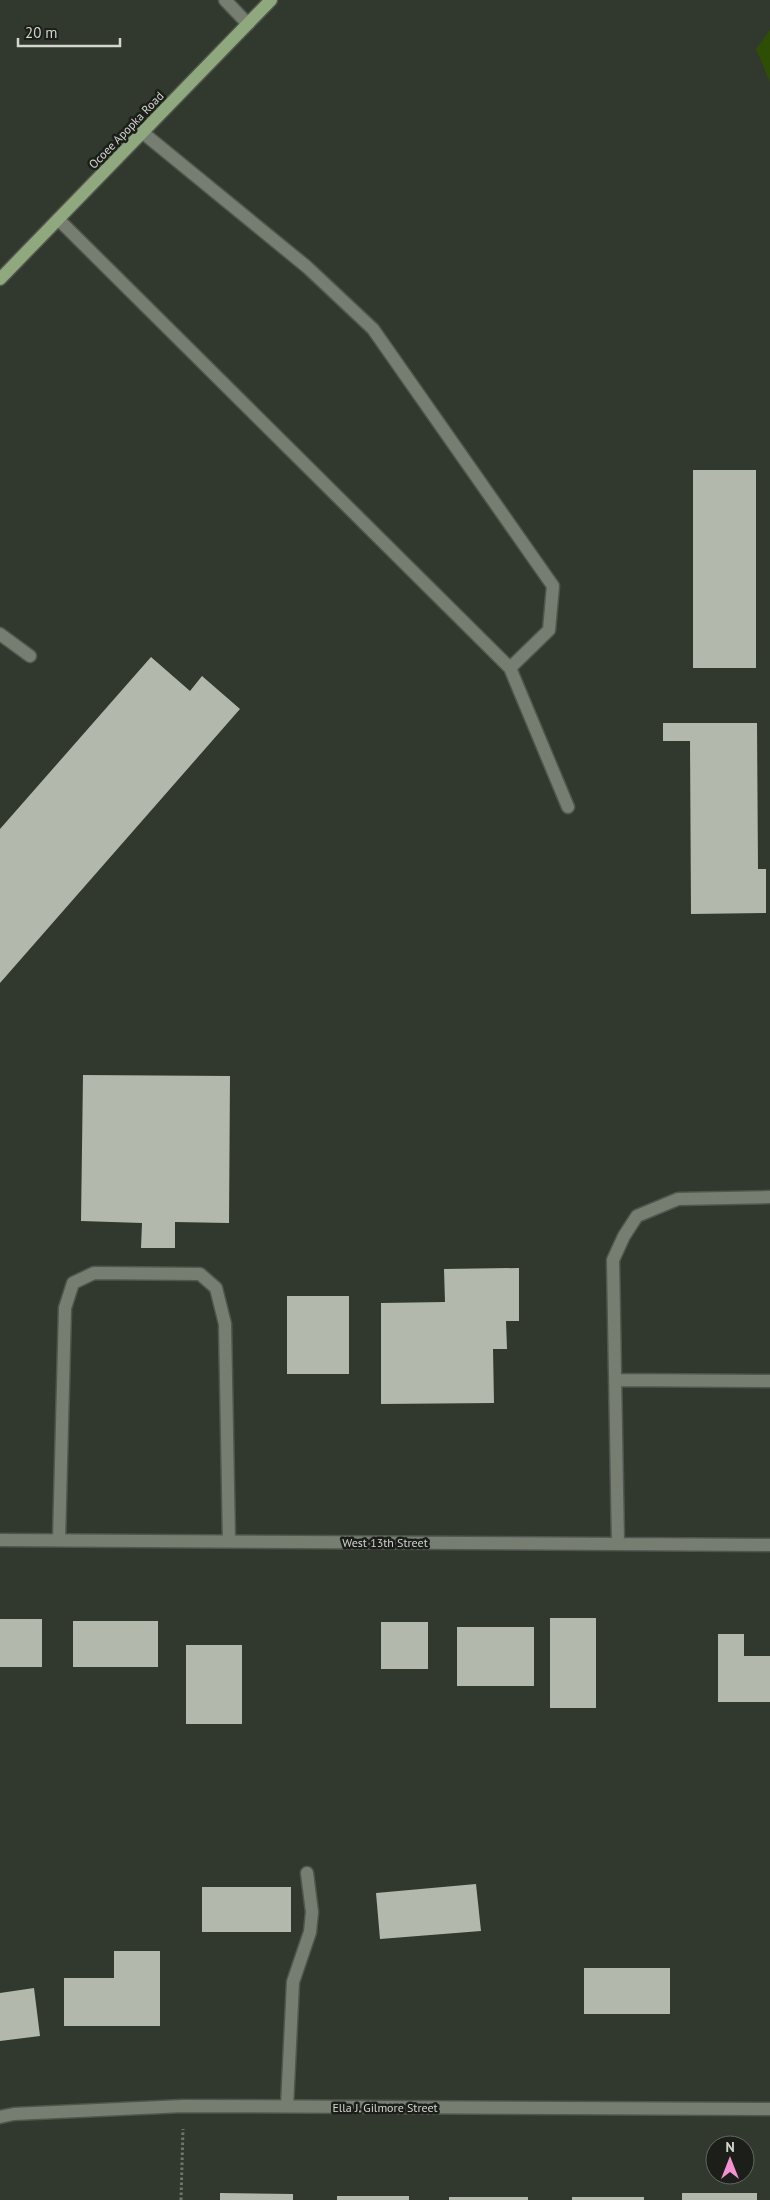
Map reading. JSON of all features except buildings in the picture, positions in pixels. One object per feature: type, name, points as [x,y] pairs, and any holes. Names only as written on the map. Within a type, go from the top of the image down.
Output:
[{"type":"main road","name":"Ocoee Apopka Road","points":[[0,279],[271,0]]},
{"type":"street","points":[[225,0],[248,24]]},
{"type":"street","points":[[142,132],[307,267],[373,329],[552,586],[548,630],[510,668]]},
{"type":"street","points":[[58,219],[510,668],[568,807]]},
{"type":"street","points":[[0,634],[30,656]]},
{"type":"street","points":[[618,1544],[613,1260],[624,1236],[637,1216],[678,1199],[770,1197]]},
{"type":"street","points":[[59,1540],[65,1308],[73,1283],[94,1273],[200,1274],[216,1288],[225,1324],[229,1541]]},
{"type":"street","points":[[616,1380],[770,1381]]},
{"type":"street","name":"West 13th Street","points":[[0,1540],[770,1545]]},
{"type":"street","points":[[287,2106],[293,1982],[310,1932],[312,1912],[307,1873]]},
{"type":"street","name":"Ella J. Gilmore Street","points":[[0,2117],[14,2114],[183,2106],[770,2109]]},
{"type":"path","points":[[181,2200],[183,2106]]},
{"type":"green space","points":[[770,30],[770,82],[756,49]]}]
